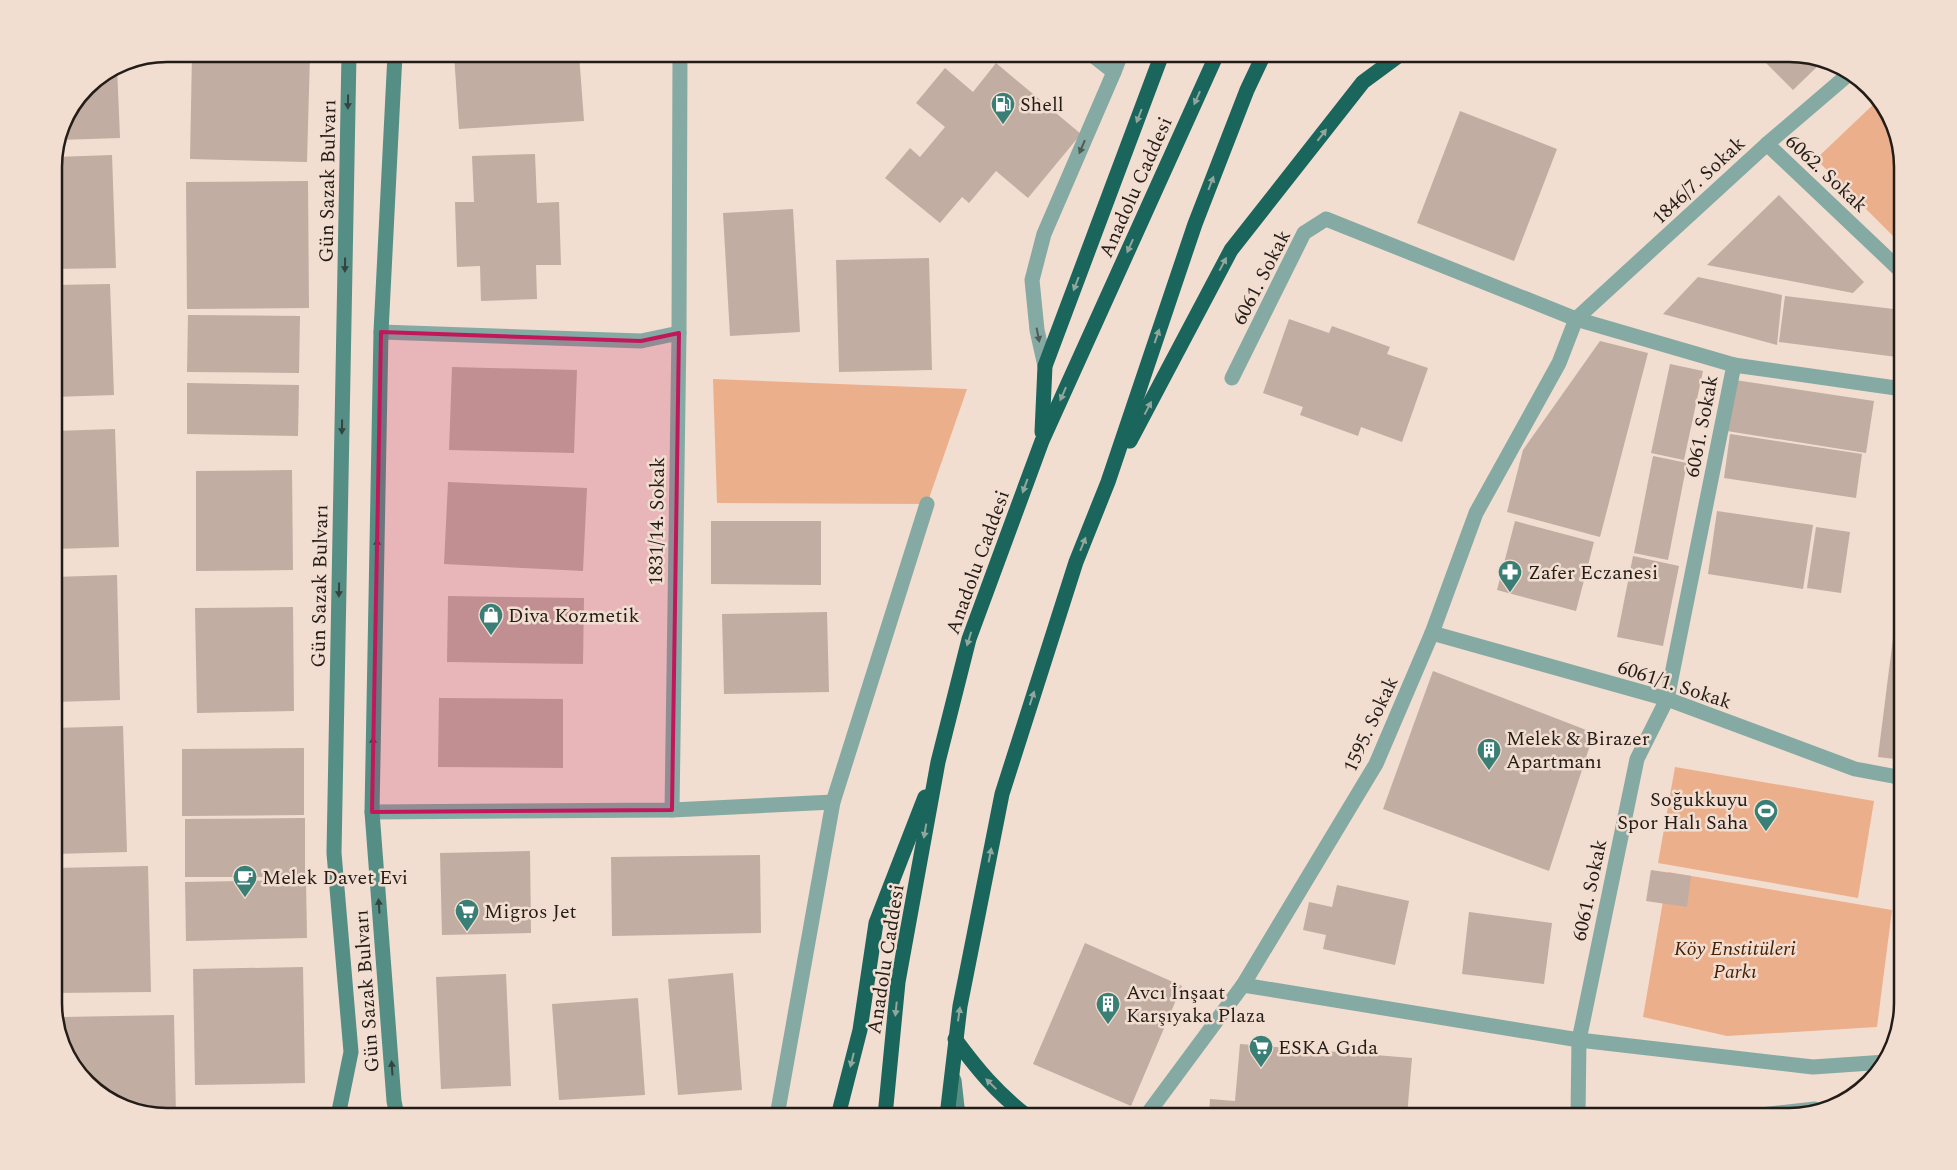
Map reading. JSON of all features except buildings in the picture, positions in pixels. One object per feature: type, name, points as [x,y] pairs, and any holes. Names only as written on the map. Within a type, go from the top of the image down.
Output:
[{"type":"highway","points":[[1042,440],[1045,366],[1159,63]]},
{"type":"highway","name":"Anadolu Caddesi","points":[[886,1108],[898,982],[938,762],[969,639],[1042,440],[1213,63]]},
{"type":"highway","points":[[947,1108],[960,1006],[1002,794],[1076,562],[1108,482],[1195,224],[1247,90],[1260,63]]},
{"type":"highway","points":[[1108,482],[1231,250],[1363,82],[1388,63]]},
{"type":"highway","points":[[840,1108],[860,1030],[876,923],[938,762]]},
{"type":"highway","points":[[955,1039],[979,1072],[1016,1108]]},
{"type":"main road","name":"Gün Sazak Bulvarı","points":[[340,1108],[351,1052],[334,853],[349,63]]},
{"type":"main road","name":"Gün Sazak Bulvarı","points":[[395,63],[380,332],[372,812],[395,1108]]},
{"type":"main road","points":[[952,1062],[957,1108]]},
{"type":"street","name":"1831/14. Sokak","points":[[672,810],[679,333],[680,63]]},
{"type":"street","points":[[1102,63],[1114,72]]},
{"type":"street","points":[[1045,366],[1037,330],[1032,280],[1044,234],[1117,63]]},
{"type":"street","name":"1846/7. Sokak","points":[[1576,319],[1766,144],[1843,78]]},
{"type":"street","name":"6062. Sokak","points":[[1766,144],[1894,265]]},
{"type":"street","name":"6061. Sokak","points":[[1232,378],[1304,233],[1326,218],[1576,319],[1734,364],[1667,699],[1637,759],[1579,1040],[1578,1108]]},
{"type":"street","name":"1595. Sokak","points":[[1152,1108],[1243,985],[1376,764],[1432,633],[1476,513],[1559,363],[1576,319]]},
{"type":"street","points":[[380,332],[641,340],[679,333]]},
{"type":"street","points":[[1734,364],[1894,388]]},
{"type":"street","points":[[778,1108],[833,802],[927,504]]},
{"type":"street","name":"6061/1. Sokak","points":[[1432,633],[1667,699],[1855,769],[1894,776]]},
{"type":"street","points":[[372,812],[672,810],[833,802]]},
{"type":"street","points":[[1243,985],[1579,1040],[1813,1067],[1875,1063]]},
{"type":"highlighted area","points":[[381,332],[641,341],[679,333],[672,810],[372,812]]},
{"type":"green space","points":[[1874,104],[1889,133],[1894,160],[1894,237],[1816,159]]},
{"type":"green space","points":[[713,379],[967,389],[927,504],[717,503]]},
{"type":"green space","name":"Soğukkuyu Spor Halı Saha","points":[[1675,767],[1874,801],[1858,898],[1658,863]]},
{"type":"green space","name":"Köy Enstitüleri Parkı","points":[[1668,872],[1892,910],[1877,1027],[1727,1036],[1643,1017]]},
{"type":"place","name":"Shell","points":[[1003,125]]},
{"type":"place","name":"Zafer Eczanesi","points":[[1510,593]]},
{"type":"place","name":"Diva Kozmetik","points":[[491,636]]},
{"type":"place","name":"Melek & Birazer Apartmanı","points":[[1489,771]]},
{"type":"place","name":"Soğukkuyu Spor Halı Saha","points":[[1766,832]]},
{"type":"place","name":"Melek Davet Evi","points":[[245,898]]},
{"type":"place","name":"Migros Jet","points":[[467,932]]},
{"type":"place","name":"Avcı İnşaat Karşıyaka Plaza","points":[[1108,1025]]},
{"type":"place","name":"ESKA Gıda","points":[[1261,1068]]}]
